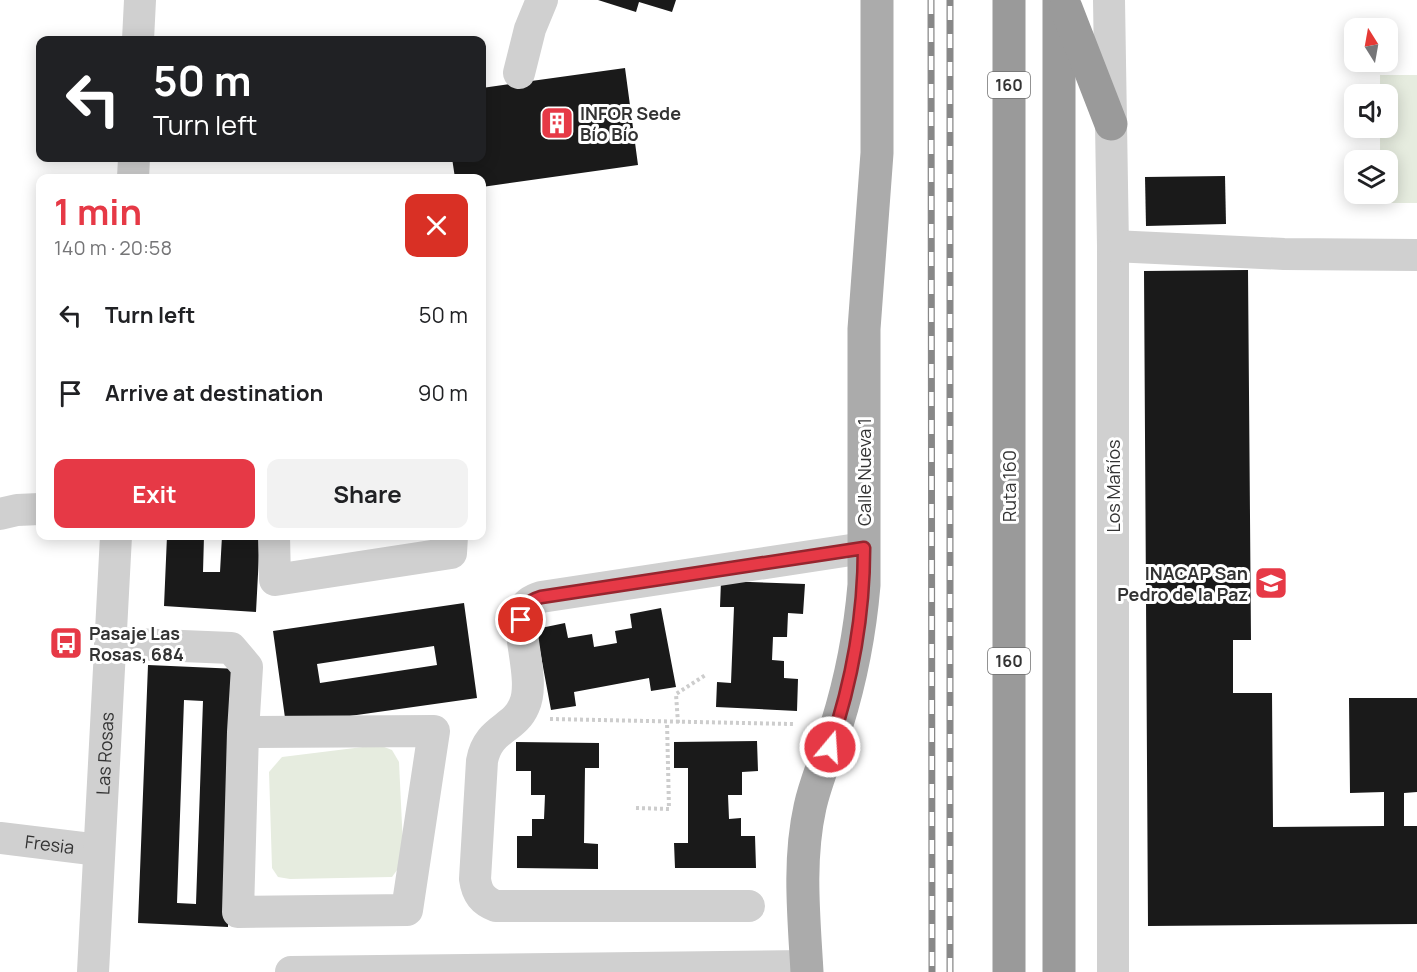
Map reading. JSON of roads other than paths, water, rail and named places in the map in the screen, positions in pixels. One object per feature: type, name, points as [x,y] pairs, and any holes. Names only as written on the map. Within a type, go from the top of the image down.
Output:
[{"type":"highway","name":"Ruta 160","points":[[1009,0],[1009,972]]},
{"type":"highway","points":[[1061,0],[1111,124]]},
{"type":"highway","points":[[1059,972],[1061,0]]},
{"type":"main road","name":"Calle Nueva 1","points":[[807,969],[804,837],[810,806],[837,725],[856,652],[864,585],[864,329],[877,153],[877,0]]},
{"type":"street","points":[[138,36],[140,0]]},
{"type":"street","points":[[519,73],[530,29],[542,0]]},
{"type":"street","name":"Los Mañíos","points":[[1109,0],[1113,246],[1113,972]]},
{"type":"street","points":[[1113,246],[1284,254],[1417,255]]},
{"type":"street","points":[[0,514],[36,509]]},
{"type":"street","name":"Las Rosas","points":[[93,972],[116,540]]},
{"type":"street","points":[[274,540],[275,580],[451,552],[452,540]]},
{"type":"street","points":[[749,906],[496,906],[481,897],[476,889],[475,879],[483,753],[492,737],[517,718],[524,706],[528,691],[521,620],[525,606],[532,600],[864,548]]},
{"type":"street","points":[[110,643],[231,648],[247,667],[243,732],[238,912],[407,910],[434,731],[243,732]]},
{"type":"street","name":"Fresia","points":[[0,838],[99,850]]},
{"type":"street","points":[[291,972],[807,969]]},
{"type":"railway","points":[[931,0],[932,972]]},
{"type":"railway","points":[[950,0],[950,972]]},
{"type":"place","name":"INFOR Sede Bío Bío","points":[[557,123]]},
{"type":"place","name":"INACAP San Pedro de la Paz","points":[[1271,583]]},
{"type":"place","name":"Pasaje Las Rosas, 684","points":[[66,643]]}]
